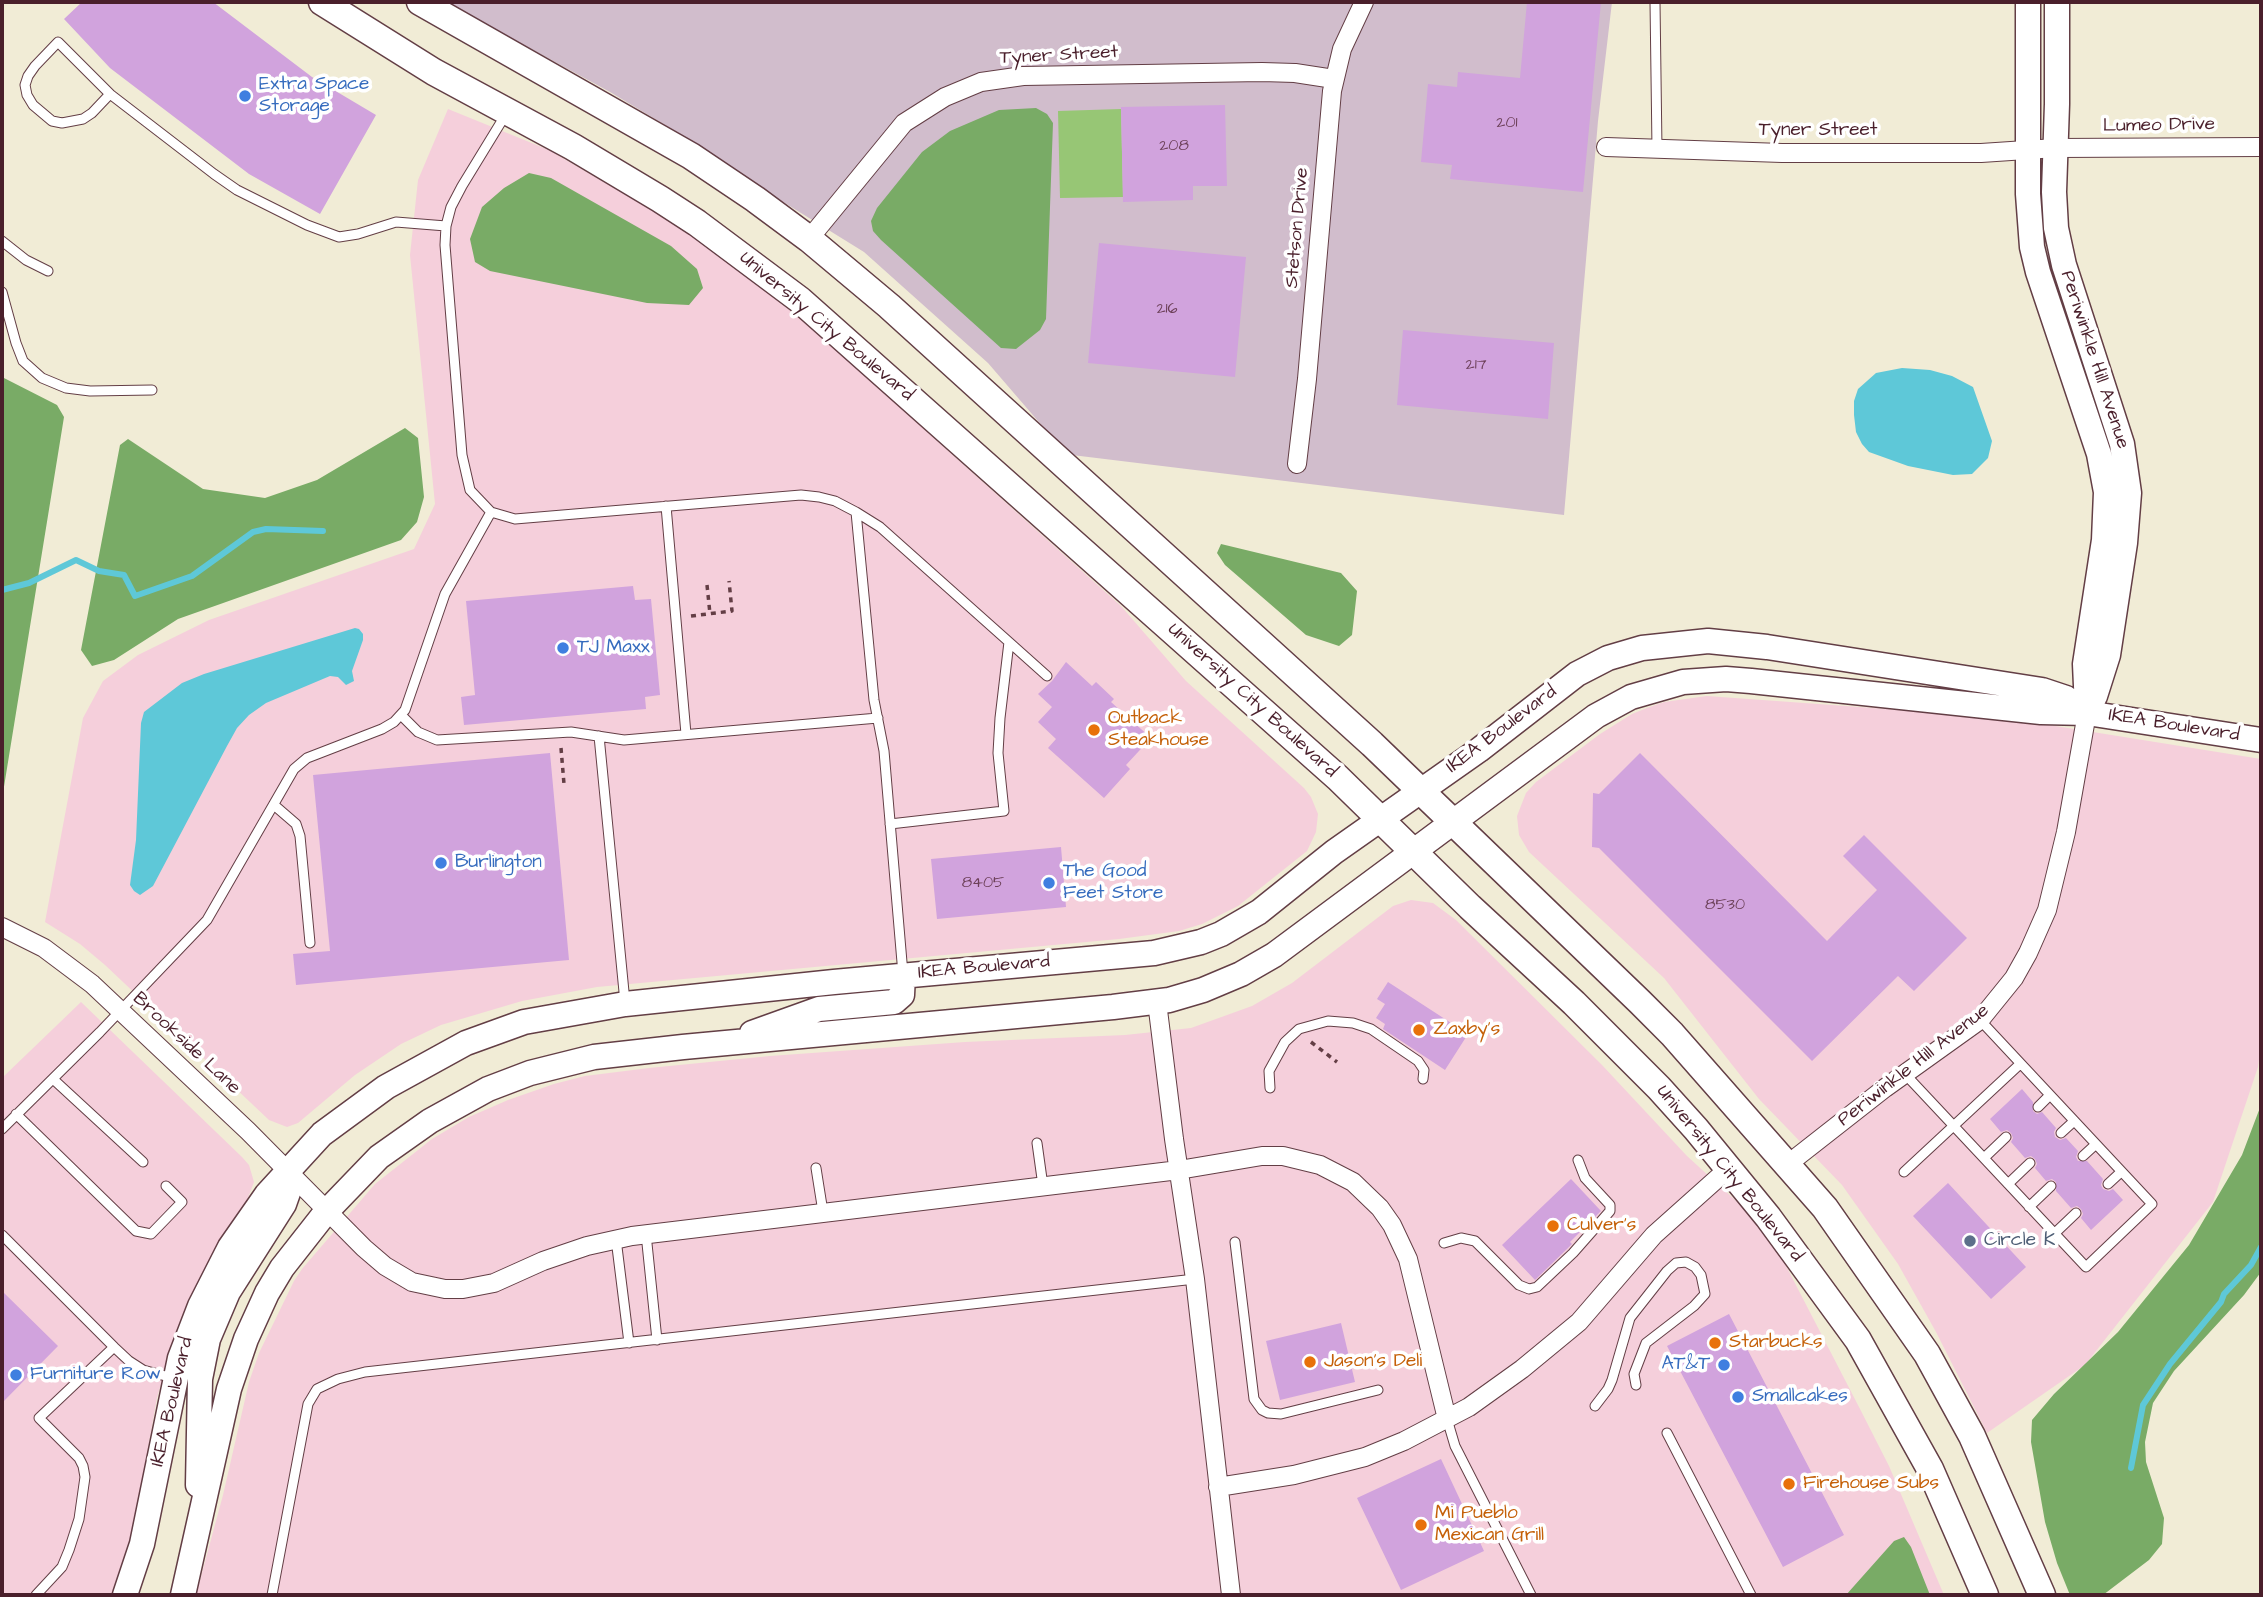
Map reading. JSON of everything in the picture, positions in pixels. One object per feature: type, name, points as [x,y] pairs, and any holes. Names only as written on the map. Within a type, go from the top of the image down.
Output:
[{"type":"main road","name":"University City Boulevard","points":[[322,2],[392,47],[660,198],[800,300],[1338,778],[1643,1071],[1696,1129],[1768,1217],[1858,1340],[1930,1469],[1985,1595]]},
{"type":"main road","points":[[421,2],[691,156],[809,239],[889,306],[1420,790],[1672,1034],[1788,1164],[1854,1248],[1927,1354],[1972,1436],[2042,1595]]},
{"type":"street","name":"Stetson Drive","points":[[1297,464],[1334,79],[1342,49],[1364,2]]},
{"type":"street","name":"Periwinkle Hill Avenue","points":[[1788,1164],[1905,1073],[1980,1020],[2014,978],[2028,953],[2047,910],[2066,832],[2087,713],[2085,674],[2104,540],[2106,492],[2099,454],[2035,259],[2030,232],[2028,2]]},
{"type":"street","name":"Periwinkle Hill Avenue","points":[[2057,2],[2054,210],[2059,245],[2115,419],[2127,465],[2129,493],[2125,543],[2108,655],[2087,713]]},
{"type":"street","name":"Tyner Street","points":[[809,239],[904,123],[926,107],[974,84],[1023,76],[1110,74],[1262,72],[1295,73],[1334,79]]},
{"type":"street","name":"Lumeo Drive","points":[[2028,149],[2261,146]]},
{"type":"street","name":"Tyner Street","points":[[1606,147],[1805,153],[1981,153],[2028,149]]},
{"type":"street","name":"IKEA Boulevard","points":[[125,1595],[142,1544],[175,1378],[190,1331],[220,1264],[246,1221],[322,1134],[344,1116],[410,1072],[466,1043],[524,1021],[625,1004],[903,975],[1154,953],[1201,942],[1222,934],[1259,912],[1334,852],[1479,750],[1577,674],[1608,658],[1642,648],[1708,641],[1740,643],[2042,690],[2066,698],[2087,713]]},
{"type":"street","name":"IKEA Boulevard","points":[[183,1595],[229,1389],[246,1339],[282,1268],[357,1177],[388,1150],[441,1114],[488,1089],[573,1061],[729,1042],[1157,1002],[1213,986],[1258,965],[1596,716],[1631,696],[1683,682],[1726,679],[2041,712],[2087,713],[2261,740]]},
{"type":"street","name":"Brookside Lane","points":[[2,927],[44,948],[66,963],[248,1131],[326,1212],[377,1259],[412,1282],[445,1289],[480,1287],[567,1252],[646,1234],[1179,1170],[1253,1157],[1283,1156],[1320,1165],[1353,1182],[1367,1194],[1392,1225],[1408,1259],[1447,1419]]},
{"type":"street","points":[[729,1042],[819,1009],[894,1002],[902,995],[903,975]]},
{"type":"street","points":[[1157,1002],[1195,1279],[1231,1595]]},
{"type":"street","points":[[1218,1487],[1294,1475],[1365,1457],[1447,1419],[1494,1390],[1579,1322],[1654,1235],[1729,1168]]},
{"type":"street","points":[[201,1520],[198,1431],[205,1351],[228,1292],[288,1195],[290,1181],[287,1172]]},
{"type":"lane","points":[[1655,2],[1657,149]]},
{"type":"lane","points":[[110,94],[83,119],[62,124],[42,114],[27,94],[25,85],[27,76],[58,42],[110,94],[237,190],[329,235],[347,237],[396,222],[446,226]]},
{"type":"lane","points":[[508,112],[462,186],[451,207],[446,226],[445,245],[464,473],[475,498],[491,512],[505,518],[523,519],[801,495],[819,496],[835,501],[880,527],[1047,676]]},
{"type":"lane","points":[[2,241],[26,260],[48,271]]},
{"type":"lane","points":[[2,292],[23,361],[42,379],[66,388],[90,391],[152,390]]},
{"type":"lane","points":[[666,506],[686,734]]},
{"type":"lane","points":[[2,1129],[208,920],[294,769],[307,758],[382,729],[401,715],[408,705],[445,594],[491,512]]},
{"type":"lane","points":[[856,512],[874,700],[890,824],[903,975]]},
{"type":"lane","points":[[890,824],[1004,811],[998,753],[1009,642]]},
{"type":"lane","points":[[401,715],[418,732],[436,740],[571,732],[624,740],[878,718]]},
{"type":"lane","points":[[599,736],[625,1004]]},
{"type":"lane","points":[[274,805],[296,824],[300,836],[310,943]]},
{"type":"lane","points":[[1270,1088],[1269,1071],[1285,1042],[1299,1029],[1328,1020],[1353,1023],[1371,1030],[1418,1061],[1424,1070],[1423,1079]]},
{"type":"lane","points":[[1905,1073],[2086,1267],[2152,1204],[2019,1065],[1980,1020]]},
{"type":"lane","points":[[1904,1172],[2019,1065]]},
{"type":"lane","points":[[53,1079],[143,1162]]},
{"type":"lane","points":[[2038,1107],[2049,1096]]},
{"type":"lane","points":[[16,1114],[136,1231],[151,1234],[182,1202],[166,1186]]},
{"type":"lane","points":[[2062,1133],[2073,1122]]},
{"type":"lane","points":[[1984,1158],[2006,1137]]},
{"type":"lane","points":[[1037,1143],[1043,1186]]},
{"type":"lane","points":[[2083,1156],[2095,1145]]},
{"type":"lane","points":[[1444,1243],[1461,1238],[1475,1241],[1519,1285],[1524,1288],[1537,1287],[1573,1253],[1609,1211],[1610,1205],[1585,1178],[1578,1160]]},
{"type":"lane","points":[[2008,1184],[2030,1163]]},
{"type":"lane","points":[[816,1168],[823,1212]]},
{"type":"lane","points":[[2108,1184],[2121,1172]]},
{"type":"lane","points":[[2029,1207],[2051,1186]]},
{"type":"lane","points":[[2055,1233],[2076,1213]]},
{"type":"lane","points":[[646,1234],[657,1340]]},
{"type":"lane","points":[[2,1235],[129,1361],[143,1370],[175,1378]]},
{"type":"lane","points":[[616,1239],[629,1343]]},
{"type":"lane","points":[[1235,1242],[1254,1399],[1262,1410],[1281,1414],[1378,1390]]},
{"type":"lane","points":[[1595,1406],[1612,1380],[1630,1318],[1667,1271],[1676,1264],[1686,1262],[1695,1267],[1701,1275],[1704,1294],[1694,1306],[1646,1343],[1634,1374],[1636,1385]]},
{"type":"lane","points":[[272,1595],[308,1404],[317,1389],[338,1379],[365,1373],[1195,1279]]},
{"type":"lane","points":[[36,1595],[62,1567],[66,1558],[79,1519],[85,1477],[79,1458],[39,1418],[114,1347]]},
{"type":"lane","points":[[1447,1419],[1455,1446],[1531,1595]]},
{"type":"lane","points":[[1667,1433],[1751,1595]]},
{"type":"path","points":[[675,617],[732,611],[729,581]]},
{"type":"path","points":[[707,585],[710,614]]},
{"type":"path","points":[[560,746],[564,784]]},
{"type":"path","points":[[1311,1042],[1337,1062]]},
{"type":"shaded area","points":[[445,2],[1612,2],[1598,121],[1564,515],[1072,455],[1050,435],[988,363],[864,252],[610,92]]},
{"type":"shaded area","points":[[448,109],[549,150],[669,220],[791,311],[1121,606],[1186,681],[1304,788],[1318,814],[1316,832],[1307,851],[1238,906],[1202,924],[1179,931],[1119,939],[597,987],[522,1001],[441,1025],[401,1044],[355,1075],[298,1123],[287,1127],[269,1120],[105,965],[80,944],[45,922],[83,718],[103,681],[138,655],[209,620],[414,549],[435,504],[410,255],[418,180]]},
{"type":"shaded area","points":[[1707,696],[1943,713],[2043,724],[2261,759],[2261,1045],[2258,1067],[2213,1202],[2085,1365],[1987,1433],[1898,1264],[1842,1185],[1759,1099],[1664,978],[1529,852],[1519,835],[1517,816],[1526,793],[1536,782],[1600,734],[1647,708],[1664,702]]},
{"type":"shaded area","points":[[1411,900],[1433,903],[1456,920],[1602,1065],[1687,1156],[1745,1209],[1784,1262],[1859,1407],[1889,1466],[1944,1595],[196,1595],[249,1382],[259,1353],[294,1281],[375,1184],[432,1139],[469,1117],[554,1084],[585,1076],[649,1068],[770,1056],[965,1042],[1125,1035],[1191,1028],[1252,1006],[1292,983],[1393,906]]},
{"type":"shaded area","points":[[81,1002],[242,1157],[249,1165],[254,1182],[248,1198],[199,1281],[176,1332],[157,1398],[132,1538],[112,1595],[2,1595],[2,1078]]},
{"type":"green space","points":[[1036,108],[1047,114],[1053,123],[1046,319],[1040,330],[1016,349],[1001,348],[881,240],[873,231],[871,221],[877,208],[922,152],[950,131],[999,110]]},
{"type":"green space","points":[[1121,109],[1123,197],[1060,198],[1058,111]]},
{"type":"green space","points":[[529,173],[551,178],[671,246],[697,269],[703,288],[689,305],[647,303],[490,271],[475,262],[470,239],[482,207],[504,188]]},
{"type":"green space","points":[[2,377],[57,405],[64,417],[2,799]]},
{"type":"green space","points":[[405,428],[418,438],[424,497],[417,522],[401,540],[178,619],[114,660],[92,666],[81,650],[120,445],[128,439],[203,489],[265,498],[317,480]]},
{"type":"green space","points":[[1221,544],[1341,573],[1357,591],[1352,635],[1339,646],[1306,635],[1225,565],[1217,553]]},
{"type":"green space","points":[[2261,1105],[2261,1272],[2244,1295],[2174,1371],[2153,1403],[2145,1442],[2146,1462],[2164,1518],[2162,1544],[2149,1560],[2103,1595],[2070,1595],[2045,1522],[2031,1442],[2032,1420],[2054,1394],[2118,1332],[2189,1245],[2242,1155]]},
{"type":"green space","points":[[1904,1537],[1911,1547],[1930,1595],[1846,1595],[1894,1541]]},
{"type":"water","points":[[1902,368],[1930,370],[1952,376],[1973,387],[1992,441],[1988,458],[1972,474],[1953,475],[1908,466],[1869,452],[1862,444],[1856,432],[1854,415],[1854,401],[1858,389],[1876,373]]},
{"type":"water","points":[[355,628],[363,634],[363,640],[352,671],[354,681],[346,685],[338,677],[330,676],[266,703],[249,715],[237,728],[153,886],[140,895],[134,891],[130,885],[136,840],[141,723],[144,712],[182,683],[204,674]]},
{"type":"building","name":"Extra Space Storage","points":[[82,2],[213,2],[312,77],[376,115],[320,214],[249,174],[110,68],[64,19]]},
{"type":"building","points":[[1527,2],[1601,2],[1583,192],[1450,179],[1452,165],[1421,162],[1428,84],[1457,87],[1458,72],[1520,78]]},
{"type":"building","points":[[1225,105],[1227,186],[1193,186],[1193,200],[1123,202],[1121,107]]},
{"type":"building","points":[[1099,243],[1246,257],[1235,377],[1088,363]]},
{"type":"building","points":[[1403,330],[1554,343],[1548,419],[1397,405]]},
{"type":"building","name":"TJ Maxx","points":[[633,586],[635,600],[651,599],[660,695],[645,697],[646,709],[464,725],[461,697],[475,695],[466,601]]},
{"type":"building","name":"Outback Steakhouse","points":[[1066,662],[1092,686],[1096,682],[1114,699],[1111,702],[1151,738],[1126,765],[1130,769],[1104,798],[1048,748],[1056,739],[1038,722],[1052,707],[1038,694]]},
{"type":"building","name":"Burlington","points":[[550,753],[569,960],[296,985],[293,954],[330,951],[313,775]]},
{"type":"building","points":[[1640,753],[1827,941],[1877,890],[1843,856],[1864,835],[1967,938],[1914,991],[1898,976],[1812,1061],[1599,848],[1592,847],[1593,793],[1599,794]]},
{"type":"building","points":[[1061,847],[1066,907],[937,919],[931,859]]},
{"type":"building","points":[[1388,982],[1468,1034],[1445,1070],[1383,1029],[1385,1024],[1376,1018],[1385,1004],[1377,999]]},
{"type":"building","points":[[2022,1089],[2033,1102],[2033,1111],[2037,1114],[2042,1112],[2056,1128],[2055,1137],[2060,1140],[2066,1138],[2078,1151],[2078,1161],[2087,1161],[2103,1179],[2103,1189],[2113,1189],[2123,1200],[2091,1230],[2081,1218],[2081,1209],[2077,1206],[2071,1208],[2056,1191],[2056,1182],[2052,1179],[2046,1181],[2035,1168],[2035,1159],[2031,1156],[2025,1158],[2011,1142],[2011,1133],[2007,1130],[2001,1132],[1990,1119]]},
{"type":"building","name":"Culver's","points":[[1571,1179],[1601,1211],[1535,1280],[1502,1245]]},
{"type":"building","name":"Circle K","points":[[1948,1183],[2026,1267],[1991,1299],[1913,1216]]},
{"type":"building","name":"Furniture Row","points":[[2,1291],[58,1346],[2,1403]]},
{"type":"building","points":[[1729,1314],[1844,1535],[1783,1567],[1667,1346]]},
{"type":"building","name":"Jason's Deli","points":[[1341,1323],[1355,1382],[1280,1400],[1266,1341]]},
{"type":"building","name":"Mi Pueblo Mexican Grill","points":[[1441,1459],[1484,1551],[1401,1590],[1357,1498]]},
{"type":"waterway","points":[[2,590],[29,583],[76,560],[99,571],[124,575],[135,596],[192,576],[253,532],[266,529],[323,531]]},
{"type":"waterway","points":[[2131,1468],[2143,1405],[2170,1364],[2221,1302],[2224,1294],[2251,1265],[2261,1247]]},
{"type":"place","name":"Extra Space Storage","points":[[245,96]]},
{"type":"place","name":"TJ Maxx","points":[[563,648]]},
{"type":"place","name":"Outback Steakhouse","points":[[1094,730]]},
{"type":"place","name":"Burlington","points":[[441,863]]},
{"type":"place","name":"The Good Feet Store","points":[[1049,883]]},
{"type":"place","name":"Zaxby's","points":[[1419,1030]]},
{"type":"place","name":"Culver's","points":[[1553,1226]]},
{"type":"place","name":"Circle K","points":[[1970,1241]]},
{"type":"place","name":"Starbucks","points":[[1715,1343]]},
{"type":"place","name":"Jason's Deli","points":[[1310,1362]]},
{"type":"place","name":"AT&T","points":[[1724,1365]]},
{"type":"place","name":"Furniture Row","points":[[16,1375]]},
{"type":"place","name":"Smallcakes","points":[[1738,1397]]},
{"type":"place","name":"Firehouse Subs","points":[[1789,1484]]},
{"type":"place","name":"Mi Pueblo Mexican Grill","points":[[1421,1525]]}]
